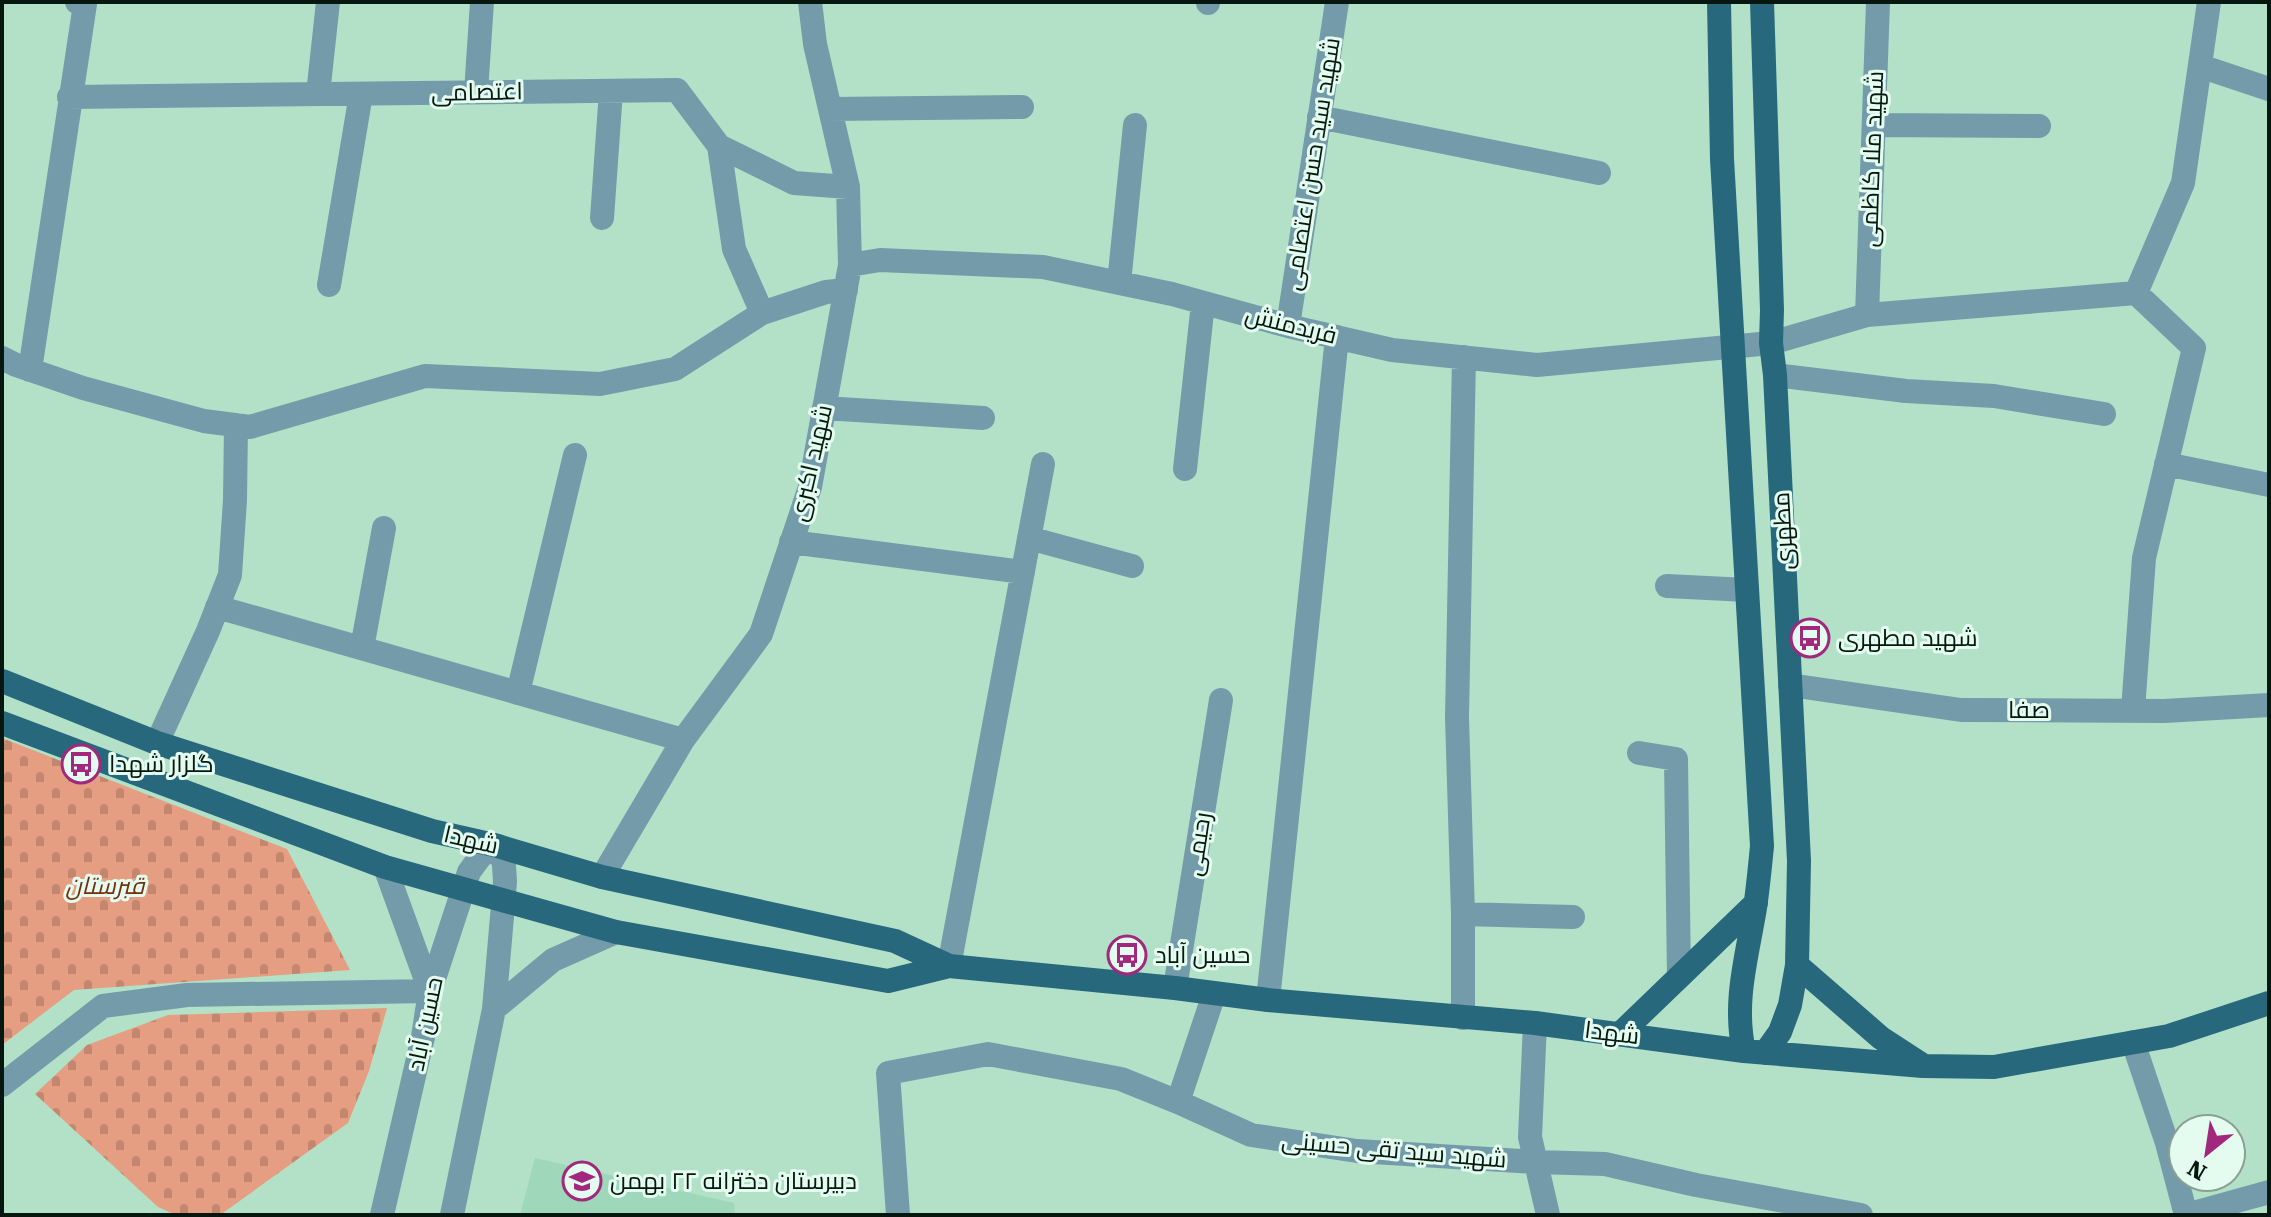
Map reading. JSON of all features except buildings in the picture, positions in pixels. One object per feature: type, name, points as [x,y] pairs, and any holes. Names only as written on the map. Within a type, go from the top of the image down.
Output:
[{"type":"main road","name":"مطهری","points":[[1719,2],[1722,159],[1762,846],[1739,1003],[1739,1028],[1755,1052],[1780,1032],[1790,1005],[1797,965],[1799,861],[1771,343],[1762,2]]},
{"type":"main road","name":"شهدا","points":[[2,681],[157,743],[432,831],[602,877],[895,941],[949,966],[1268,1000],[1535,1023],[1755,1052],[1923,1066],[1994,1067],[2169,1036],[2269,1003]]},
{"type":"main road","name":"شهدا","points":[[2,723],[385,867],[616,932],[888,981],[949,966]]},
{"type":"main road","points":[[1621,1033],[1756,903]]},
{"type":"main road","points":[[1797,965],[1881,1038],[1923,1066]]},
{"type":"street","points":[[30,370],[85,4],[77,2]]},
{"type":"street","points":[[318,94],[328,2]]},
{"type":"street","points":[[476,92],[482,2]]},
{"type":"street","name":"شهید اکبری","points":[[602,877],[683,740],[761,634],[810,487],[850,265],[848,187],[815,44],[810,2]]},
{"type":"street","name":"شهید سید حسن اعتصامی","points":[[1288,326],[1337,2]]},
{"type":"street","points":[[2133,710],[2144,558],[2194,348],[2136,293],[2183,183],[2209,2]]},
{"type":"street","name":"شهید ملا کاظمی","points":[[1867,315],[1882,3]]},
{"type":"street","points":[[2200,66],[2269,89]]},
{"type":"street","name":"اعتصامی","points":[[69,97],[677,90],[719,146],[794,183],[848,187]]},
{"type":"street","points":[[602,218],[611,91]]},
{"type":"street","points":[[329,285],[361,94]]},
{"type":"street","points":[[830,109],[1022,107]]},
{"type":"street","points":[[1319,117],[1599,173]]},
{"type":"street","points":[[1119,283],[1135,125]]},
{"type":"street","points":[[1874,125],[2039,126]]},
{"type":"street","points":[[719,146],[734,249],[762,313]]},
{"type":"street","name":"فریدمنش","points":[[850,265],[880,260],[1043,267],[1172,294],[1392,350],[1537,365],[1771,343],[1867,315],[2136,293]]},
{"type":"street","points":[[2,358],[83,388],[189,417],[250,427],[425,376],[600,384],[675,369],[762,313],[826,292],[846,290]]},
{"type":"street","points":[[1185,469],[1203,303]]},
{"type":"street","points":[[1268,1000],[1337,337]]},
{"type":"street","points":[[1463,1018],[1457,717],[1464,357]]},
{"type":"street","points":[[1775,375],[1906,391],[1994,396],[2104,414]]},
{"type":"street","points":[[824,408],[983,418]]},
{"type":"street","points":[[157,743],[230,575],[236,425]]},
{"type":"street","points":[[518,693],[575,455]]},
{"type":"street","points":[[949,966],[1043,464]]},
{"type":"street","points":[[2166,464],[2269,485]]},
{"type":"street","points":[[362,648],[384,528]]},
{"type":"street","points":[[1029,538],[1132,566]]},
{"type":"street","points":[[791,542],[1023,572]]},
{"type":"street","points":[[1667,586],[1747,590]]},
{"type":"street","points":[[217,607],[683,740]]},
{"type":"street","name":"صفا","points":[[1790,685],[1961,710],[2164,711],[2269,705]]},
{"type":"street","name":"رحیمی","points":[[1175,988],[1221,700]]},
{"type":"street","points":[[1639,753],[1676,759],[1679,977]]},
{"type":"street","points":[[452,1215],[494,1009],[505,882],[504,865],[496,846]]},
{"type":"street","name":"حسین آباد","points":[[382,1215],[423,1037],[430,991],[469,872],[480,857],[496,846]]},
{"type":"street","points":[[2,1085],[103,1006],[187,995],[430,991],[385,867]]},
{"type":"street","points":[[1463,914],[1573,917]]},
{"type":"street","points":[[494,1009],[553,960],[616,932]]},
{"type":"street","points":[[1178,1102],[1214,994]]},
{"type":"street","points":[[1535,1023],[1530,1137],[1548,1215]]},
{"type":"street","points":[[2133,1042],[2167,1143],[2186,1215],[2269,1192]]},
{"type":"street","name":"شهید سید تقی حسینی","points":[[898,1215],[888,1073],[988,1054],[1121,1079],[1251,1135],[1357,1151],[1605,1164],[1696,1185],[1861,1215]]},
{"type":"shaded area","name":"دبیرستان دخترانه ۲۲ بهمن","points":[[535,1158],[734,1203],[735,1215],[520,1215]]},
{"type":"green space","name":"قبرستان","points":[[2,738],[287,849],[350,970],[74,990],[2,1045]]},
{"type":"green space","points":[[387,1008],[369,1071],[348,1123],[220,1215],[176,1215],[158,1207],[35,1094],[87,1045],[168,1015]]},
{"type":"place","name":"شهید مطهری","points":[[1810,638]]},
{"type":"place","name":"گلزار شهدا","points":[[81,764]]},
{"type":"place","name":"حسین آباد","points":[[1127,955]]},
{"type":"place","name":"دبیرستان دخترانه ۲۲ بهمن","points":[[582,1181]]}]
